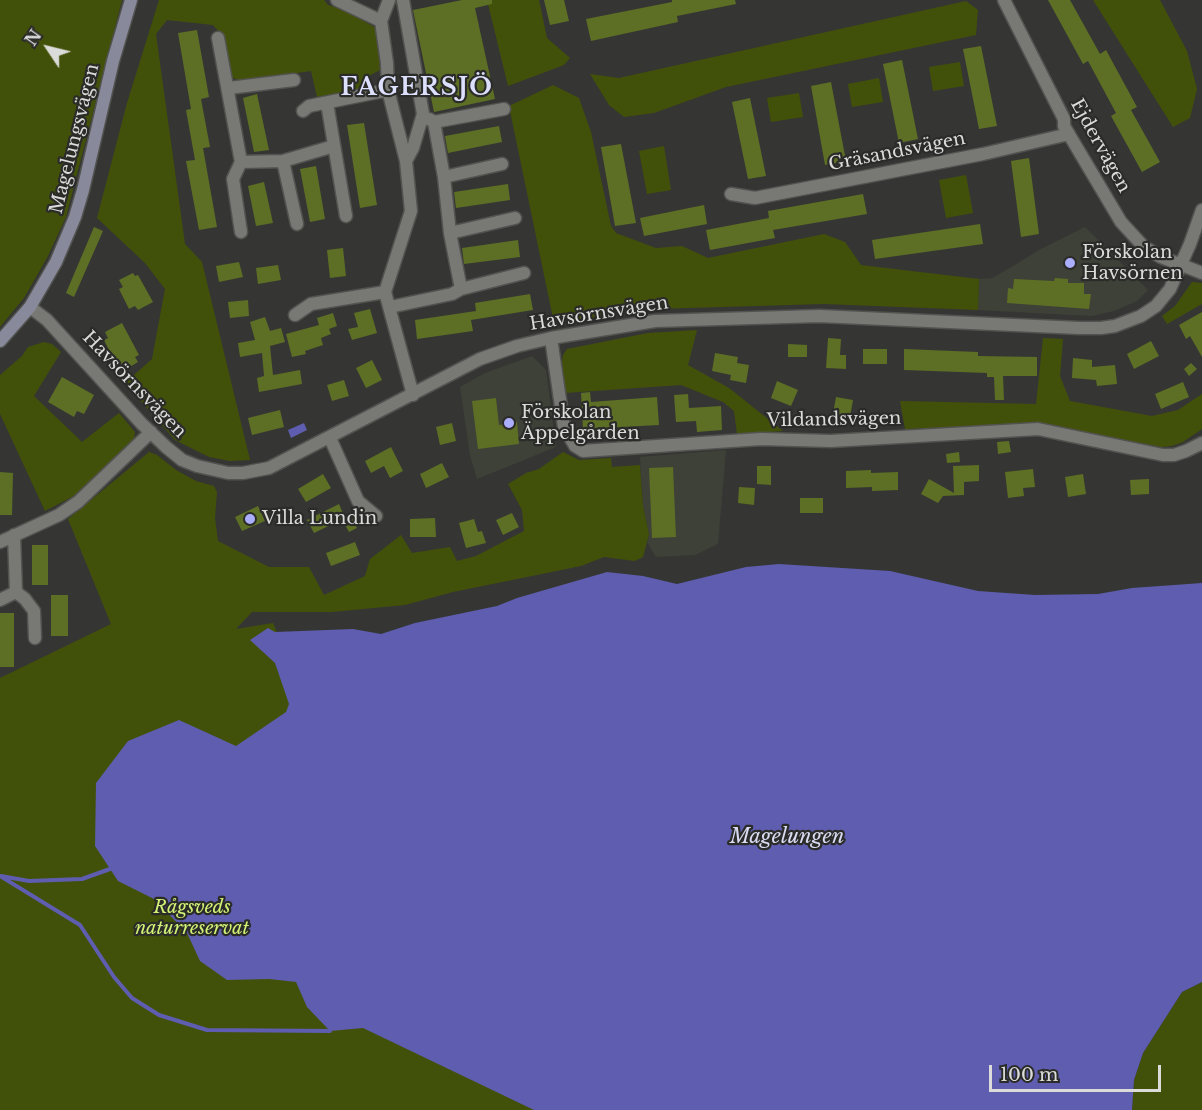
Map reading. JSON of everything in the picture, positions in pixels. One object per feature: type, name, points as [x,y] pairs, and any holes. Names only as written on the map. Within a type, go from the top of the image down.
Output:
[{"type":"main road","name":"Magelungsvägen","points":[[0,341],[30,307],[56,262],[75,217],[113,61],[131,0]]},
{"type":"street","points":[[337,0],[381,21]]},
{"type":"street","points":[[389,0],[381,21],[388,90],[406,161],[411,211],[385,292],[413,395]]},
{"type":"street","points":[[403,0],[423,114],[413,148],[406,161]]},
{"type":"street","name":"Ejdervägen","points":[[1004,0],[1064,119],[1064,126],[1121,222],[1144,247],[1202,273]]},
{"type":"street","points":[[218,38],[241,162],[233,179],[241,232]]},
{"type":"street","points":[[229,88],[294,80]]},
{"type":"street","points":[[303,111],[309,106],[388,90]]},
{"type":"street","points":[[327,103],[346,216]]},
{"type":"street","points":[[434,122],[504,109]]},
{"type":"street","points":[[423,114],[434,122],[444,177],[450,233],[461,289]]},
{"type":"street","name":"Gräsandsvägen","points":[[731,194],[755,198],[983,154],[1069,134]]},
{"type":"street","points":[[241,162],[283,161],[334,146]]},
{"type":"street","points":[[283,161],[297,224]]},
{"type":"street","points":[[444,177],[502,164]]},
{"type":"street","name":"Havsörnsvägen","points":[[30,307],[47,320],[151,432],[182,460],[228,473],[254,472],[269,468],[330,438],[480,359],[517,346],[551,338],[655,321],[819,316],[1101,328],[1130,321],[1156,306],[1170,289],[1202,210]]},
{"type":"street","points":[[450,233],[515,218]]},
{"type":"street","points":[[390,307],[452,294],[461,289],[524,273]]},
{"type":"street","points":[[295,315],[310,304],[385,292]]},
{"type":"street","name":"Vildandsvägen","points":[[551,338],[564,427],[575,446],[583,451],[761,439],[831,441],[1038,429],[1163,455],[1174,455],[1202,443]]},
{"type":"street","points":[[0,542],[59,515],[78,502],[151,432]]},
{"type":"street","points":[[330,438],[358,501],[376,516]]},
{"type":"street","points":[[14,536],[16,592]]},
{"type":"street","points":[[0,600],[16,592]]},
{"type":"street","points":[[16,592],[34,611],[35,638]]},
{"type":"shaded area","name":"Förskolan Havsörnen","points":[[1085,227],[1148,290],[1137,301],[1114,311],[1092,316],[978,310],[979,279],[993,278],[1041,249]]},
{"type":"shaded area","name":"Förskolan Äppelgården","points":[[532,356],[546,370],[556,447],[477,479],[470,455],[460,387],[485,373]]},
{"type":"shaded area","points":[[726,450],[718,544],[695,555],[656,557],[647,542],[649,534],[643,506],[640,457]]},
{"type":"green space","points":[[0,0],[122,0],[66,217],[47,258],[24,298],[0,327]]},
{"type":"green space","points":[[159,0],[324,0],[328,5],[344,10],[376,28],[380,70],[369,76],[367,88],[317,97],[311,71],[241,81],[231,77],[220,33],[213,25],[167,20],[156,34],[185,244],[202,262],[250,460],[230,461],[209,457],[175,440],[125,383],[152,359],[165,289],[145,263],[97,218],[127,103]]},
{"type":"green space","points":[[487,0],[539,0],[547,38],[570,58],[564,65],[508,86]]},
{"type":"green space","points":[[1093,0],[1160,0],[1187,51],[1197,89],[1190,118],[1173,127]]},
{"type":"green space","points":[[966,1],[978,10],[976,35],[726,87],[654,113],[624,117],[609,105],[590,74],[619,78]]},
{"type":"green space","points":[[960,62],[964,86],[933,91],[929,67]]},
{"type":"green space","points":[[879,78],[883,102],[852,107],[848,84]]},
{"type":"green space","points":[[553,85],[579,98],[591,132],[611,226],[616,233],[656,248],[682,246],[708,258],[824,234],[845,242],[861,265],[979,279],[978,310],[824,304],[654,309],[554,323],[509,106]]},
{"type":"green space","points":[[799,93],[803,117],[771,122],[767,98]]},
{"type":"green space","points":[[664,146],[671,190],[647,194],[639,151]]},
{"type":"green space","points":[[966,175],[973,213],[946,218],[939,180]]},
{"type":"green space","points":[[1192,282],[1202,283],[1202,304],[1167,324],[1162,316],[1175,306]]},
{"type":"green space","points":[[697,330],[688,365],[729,388],[783,431],[737,434],[734,411],[723,402],[681,385],[565,393],[562,363],[567,349],[648,333]]},
{"type":"green space","points":[[1043,338],[1063,339],[1060,376],[1070,401],[1152,416],[1178,410],[1202,394],[1202,429],[1183,442],[1161,447],[1036,424],[905,429],[900,401],[1036,404]]},
{"type":"green space","points":[[44,342],[52,344],[61,352],[34,396],[82,442],[119,413],[135,432],[130,445],[74,496],[45,511],[0,414],[0,375],[22,356],[28,347]]},
{"type":"green space","name":"Rågsveds naturreservat","points":[[149,452],[196,481],[214,486],[217,492],[215,518],[218,541],[269,567],[309,567],[324,595],[365,576],[370,559],[401,535],[412,553],[450,547],[457,561],[476,556],[524,531],[522,510],[508,484],[526,473],[539,469],[563,452],[579,460],[611,458],[612,467],[640,465],[643,506],[649,534],[643,557],[635,561],[604,557],[581,566],[453,592],[405,605],[332,612],[252,612],[236,629],[273,623],[372,853],[824,1110],[0,1110],[0,678],[111,624],[68,519]]},
{"type":"green space","points":[[1202,982],[1202,1110],[1132,1110],[1134,1080],[1143,1053],[1182,992]]},
{"type":"water","points":[[304,423],[307,430],[291,438],[288,430]]},
{"type":"water","name":"Magelungen","points":[[779,564],[890,571],[978,591],[1035,595],[1098,594],[1132,588],[1202,583],[1202,982],[1182,992],[1143,1053],[1134,1080],[1132,1110],[534,1110],[363,1028],[330,1031],[307,1007],[296,982],[269,979],[227,980],[200,961],[187,933],[154,899],[118,881],[95,846],[96,783],[128,741],[179,720],[236,746],[286,712],[289,704],[275,663],[250,640],[268,628],[275,632],[353,629],[381,634],[415,623],[497,606],[607,572],[643,576],[677,584],[746,567]]},
{"type":"building","points":[[462,0],[492,0],[492,4],[475,8],[495,99],[434,112],[413,10]]},
{"type":"building","points":[[544,0],[564,0],[569,21],[550,25]]},
{"type":"building","points":[[672,0],[735,0],[736,4],[677,16],[678,22],[591,41],[586,19],[672,2]]},
{"type":"building","points":[[1048,0],[1070,0],[1100,54],[1106,50],[1137,107],[1131,110],[1160,162],[1142,172],[1111,116],[1116,113],[1088,61],[1083,64]]},
{"type":"building","points":[[197,30],[209,97],[201,99],[210,147],[203,148],[217,227],[199,230],[186,161],[195,160],[186,110],[191,109],[178,33]]},
{"type":"building","points":[[981,46],[997,126],[979,129],[963,49]]},
{"type":"building","points":[[902,60],[918,139],[899,143],[883,64]]},
{"type":"building","points":[[831,82],[846,161],[825,165],[811,86]]},
{"type":"building","points":[[257,94],[269,150],[254,152],[243,98]]},
{"type":"building","points":[[750,98],[766,176],[748,179],[732,102]]},
{"type":"building","points":[[364,123],[377,205],[360,208],[347,125]]},
{"type":"building","points":[[499,126],[502,142],[448,153],[445,136]]},
{"type":"building","points":[[621,144],[636,223],[615,226],[601,147]]},
{"type":"building","points":[[1029,158],[1039,234],[1021,237],[1011,161]]},
{"type":"building","points":[[316,166],[325,219],[310,222],[300,169]]},
{"type":"building","points":[[264,182],[273,223],[256,226],[248,186]]},
{"type":"building","points":[[508,184],[510,200],[456,208],[454,192]]},
{"type":"building","points":[[863,194],[867,214],[773,230],[775,238],[710,250],[706,230],[769,218],[768,211]]},
{"type":"building","points":[[704,205],[707,224],[644,236],[640,218]]},
{"type":"building","points":[[980,224],[983,244],[875,259],[872,240]]},
{"type":"building","points":[[94,227],[103,231],[74,297],[66,293]]},
{"type":"building","points":[[518,240],[520,257],[464,264],[462,248]]},
{"type":"building","points":[[343,248],[346,276],[330,278],[327,250]]},
{"type":"building","points":[[239,262],[243,277],[219,282],[216,266]]},
{"type":"building","points":[[278,265],[281,280],[258,284],[256,268]]},
{"type":"building","points":[[133,273],[135,276],[138,275],[153,302],[138,310],[135,306],[129,309],[119,289],[123,287],[119,280]]},
{"type":"building","points":[[1055,278],[1068,279],[1068,283],[1084,283],[1084,294],[1091,294],[1089,309],[1007,303],[1008,288],[1013,289],[1014,279],[1054,281]]},
{"type":"building","points":[[530,294],[533,310],[471,320],[473,331],[417,339],[415,320],[476,311],[475,303]]},
{"type":"building","points":[[248,300],[249,316],[230,318],[228,302]]},
{"type":"building","points":[[370,309],[377,333],[352,340],[348,329],[358,327],[354,313]]},
{"type":"building","points":[[1202,312],[1202,357],[1190,336],[1186,339],[1179,325]]},
{"type":"building","points":[[333,313],[337,326],[329,329],[331,334],[321,338],[323,345],[305,351],[306,354],[292,357],[286,334],[319,325],[317,318]]},
{"type":"building","points":[[265,317],[270,331],[281,328],[285,342],[270,346],[273,375],[300,370],[302,384],[259,392],[257,378],[264,376],[262,353],[240,357],[238,343],[255,340],[250,322]]},
{"type":"building","points":[[122,323],[139,355],[135,357],[138,362],[128,368],[125,362],[117,366],[104,340],[108,338],[105,332]]},
{"type":"building","points":[[828,338],[841,339],[840,355],[846,355],[846,369],[826,368]]},
{"type":"building","points":[[1151,341],[1159,356],[1134,369],[1127,354]]},
{"type":"building","points":[[788,344],[807,345],[807,357],[788,357]]},
{"type":"building","points":[[863,349],[887,349],[887,364],[863,364]]},
{"type":"building","points":[[904,349],[978,352],[978,356],[1037,357],[1037,376],[1003,376],[1004,400],[995,400],[994,377],[987,377],[987,373],[904,370]]},
{"type":"building","points":[[715,353],[738,357],[737,363],[749,365],[746,383],[730,380],[731,375],[712,371]]},
{"type":"building","points":[[1073,358],[1092,360],[1092,367],[1115,365],[1117,384],[1097,386],[1096,380],[1072,378]]},
{"type":"building","points":[[372,360],[382,380],[366,388],[356,368]]},
{"type":"building","points":[[1191,363],[1197,369],[1189,376],[1184,369]]},
{"type":"building","points":[[62,377],[94,395],[84,414],[77,411],[74,417],[48,402]]},
{"type":"building","points":[[344,380],[349,396],[332,401],[327,385]]},
{"type":"building","points":[[777,381],[798,390],[791,406],[771,398]]},
{"type":"building","points":[[1183,382],[1189,397],[1161,409],[1155,394]]},
{"type":"building","points":[[590,392],[591,402],[657,397],[659,425],[583,429],[581,393]]},
{"type":"building","points":[[688,394],[689,408],[721,406],[722,430],[697,432],[696,421],[676,422],[674,395]]},
{"type":"building","points":[[836,397],[853,400],[850,417],[833,414]]},
{"type":"building","points":[[496,398],[499,425],[517,422],[519,444],[478,449],[472,401]]},
{"type":"building","points":[[280,410],[284,427],[252,435],[248,418]]},
{"type":"building","points":[[452,423],[456,441],[440,445],[436,427]]},
{"type":"building","points":[[1009,441],[1011,452],[998,454],[997,442]]},
{"type":"building","points":[[391,447],[403,471],[390,478],[384,466],[371,473],[365,461]]},
{"type":"building","points":[[959,452],[960,462],[947,463],[946,454]]},
{"type":"building","points":[[442,463],[449,477],[426,488],[420,474]]},
{"type":"building","points":[[979,465],[979,481],[964,482],[964,495],[943,496],[938,503],[921,494],[929,479],[954,493],[953,466]]},
{"type":"building","points":[[757,466],[771,466],[771,485],[757,484]]},
{"type":"building","points":[[673,467],[676,537],[652,538],[649,468]]},
{"type":"building","points":[[1033,469],[1035,487],[1023,488],[1024,496],[1008,498],[1005,472]]},
{"type":"building","points":[[871,470],[871,473],[898,472],[898,490],[872,491],[872,487],[846,488],[846,471]]},
{"type":"building","points":[[0,472],[13,473],[12,515],[0,515]]},
{"type":"building","points":[[323,474],[331,488],[306,502],[298,489]]},
{"type":"building","points":[[1083,474],[1086,494],[1068,497],[1065,477]]},
{"type":"building","points":[[1149,479],[1149,494],[1131,495],[1130,480]]},
{"type":"building","points":[[739,487],[755,488],[754,505],[738,503]]},
{"type":"building","points":[[800,498],[823,498],[823,513],[800,513]]},
{"type":"building","points":[[339,504],[345,518],[314,533],[307,520]]},
{"type":"building","name":"Villa Lundin","points":[[258,506],[265,521],[242,531],[235,517]]},
{"type":"building","points":[[512,513],[519,527],[503,535],[496,520]]},
{"type":"building","points":[[435,518],[436,537],[410,537],[410,519]]},
{"type":"building","points":[[353,519],[357,528],[349,532],[344,523]]},
{"type":"building","points":[[474,519],[478,532],[482,531],[486,543],[466,548],[459,523]]},
{"type":"building","points":[[355,542],[360,555],[331,566],[326,553]]},
{"type":"building","points":[[32,545],[48,545],[48,585],[32,585]]},
{"type":"building","points":[[51,595],[68,595],[68,636],[51,636]]},
{"type":"building","points":[[0,613],[14,613],[14,667],[0,667]]},
{"type":"waterway","points":[[1,876],[29,881],[82,879],[110,869]]},
{"type":"waterway","points":[[0,876],[80,925],[114,977],[132,998],[159,1015],[207,1030],[330,1031]]},
{"type":"place","name":"Förskolan Havsörnen","points":[[1070,263]]},
{"type":"place","name":"Förskolan Äppelgården","points":[[509,423]]},
{"type":"place","name":"Villa Lundin","points":[[250,519]]},
{"type":"district","name":"FAGERSJÖ","points":[[417,88]]}]
